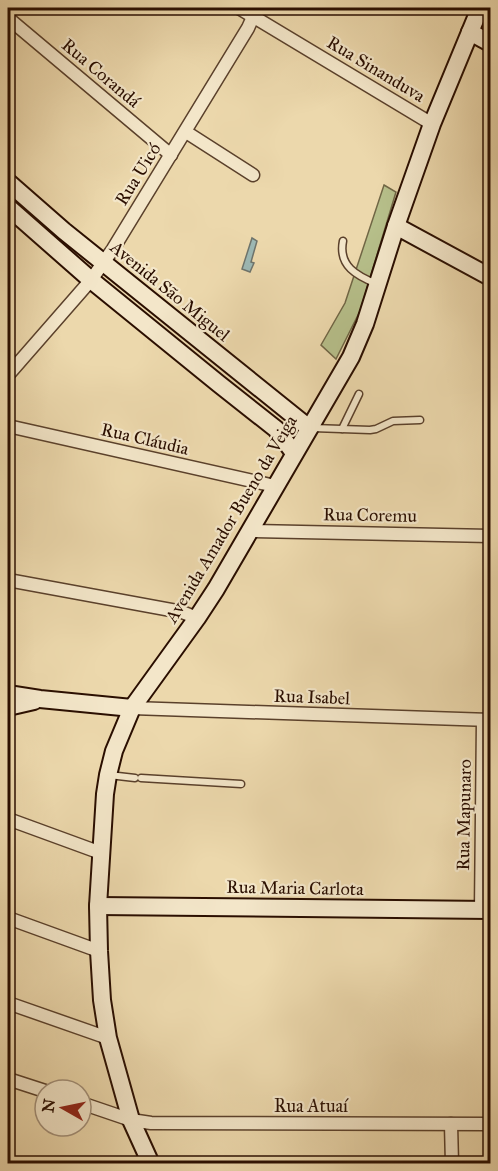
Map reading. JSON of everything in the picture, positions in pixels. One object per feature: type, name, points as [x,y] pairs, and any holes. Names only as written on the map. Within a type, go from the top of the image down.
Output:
[{"type":"main road","name":"Avenida Amador Bueno da Veiga","points":[[152,1164],[131,1120],[108,1038],[102,1000],[98,906],[105,794],[114,751],[132,708],[216,589],[351,357],[365,324],[432,124],[479,8]]},
{"type":"main road","points":[[470,32],[490,43]]},
{"type":"main road","name":"Avenida São Miguel","points":[[8,182],[307,433]]},
{"type":"main road","points":[[8,207],[91,280],[276,429],[294,453]]},
{"type":"main road","points":[[396,226],[490,277]]},
{"type":"main road","points":[[276,429],[307,433]]},
{"type":"main road","points":[[8,694],[132,708]]},
{"type":"main road","points":[[8,707],[40,699]]},
{"type":"main road","name":"Rua Maria Carlota","points":[[98,906],[486,910]]},
{"type":"street","name":"Rua Sinanduva","points":[[239,8],[256,12],[432,124]]},
{"type":"street","name":"Rua Uicó","points":[[8,375],[104,263],[186,132],[256,12]]},
{"type":"street","name":"Rua Corandá","points":[[8,18],[171,155]]},
{"type":"street","points":[[186,132],[253,175]]},
{"type":"street","name":"Rua Cláudia","points":[[8,426],[275,486]]},
{"type":"street","name":"Rua Coremu","points":[[249,531],[490,536]]},
{"type":"street","points":[[8,580],[182,612],[197,618]]},
{"type":"street","name":"Rua Isabel","points":[[132,708],[487,720]]},
{"type":"street","name":"Rua Mapunaro","points":[[486,910],[487,720]]},
{"type":"street","points":[[8,819],[101,853]]},
{"type":"street","points":[[8,918],[99,951]]},
{"type":"street","points":[[8,1003],[108,1038]]},
{"type":"street","points":[[8,1079],[33,1087]]},
{"type":"street","name":"Rua Atuaí","points":[[93,1107],[151,1124],[490,1124]]},
{"type":"street","points":[[451,1124],[453,1164]]},
{"type":"lane","points":[[343,241],[341,252],[345,262],[365,279],[378,284]]},
{"type":"lane","points":[[342,429],[359,394]]},
{"type":"lane","points":[[307,433],[342,429],[376,429],[393,421],[420,420]]},
{"type":"lane","points":[[108,774],[241,784]]},
{"type":"green space","points":[[384,185],[396,192],[360,311],[336,359],[321,345],[345,303]]},
{"type":"water","points":[[252,238],[257,241],[251,262],[254,263],[250,272],[242,269]]}]
